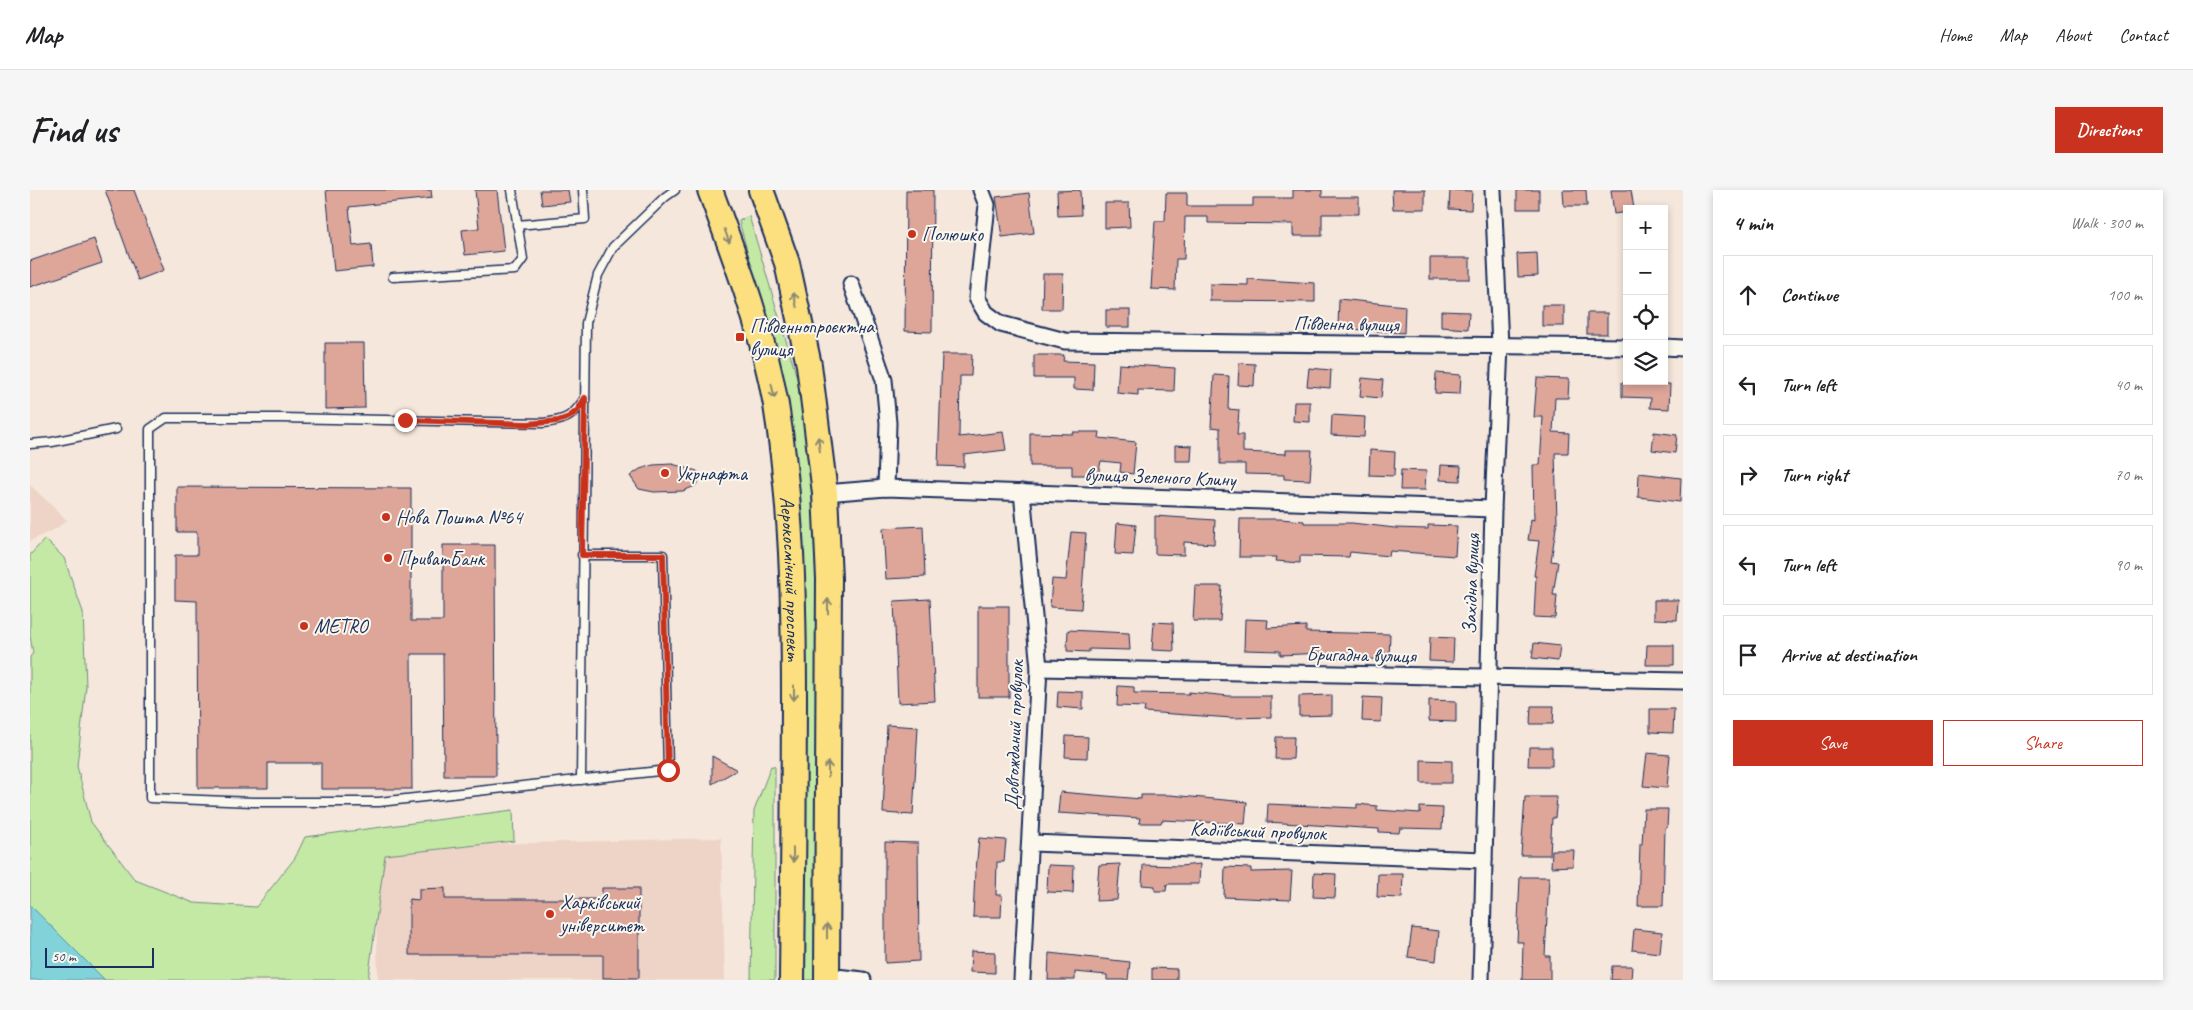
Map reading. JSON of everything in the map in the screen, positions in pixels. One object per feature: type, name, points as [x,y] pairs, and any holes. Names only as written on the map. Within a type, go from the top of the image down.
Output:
[{"type":"main road","name":"Аерокосмічний проспект","points":[[710,190],[744,282],[760,340],[776,404],[789,503],[794,593],[792,980]]},
{"type":"main road","name":"Аерокосмічний проспект","points":[[761,190],[787,263],[809,365],[825,493],[828,579],[827,978]]},
{"type":"street","name":"Південна вулиця","points":[[980,190],[987,205],[977,298],[986,313],[1001,324],[1065,341],[1623,347]]},
{"type":"street","name":"Західна вулиця","points":[[1481,980],[1493,510],[1500,346],[1493,190]]},
{"type":"street","points":[[851,284],[884,380],[888,424],[886,488]]},
{"type":"street","points":[[1668,348],[1683,348]]},
{"type":"street","name":"вулиця Зеленого Клину","points":[[825,493],[886,488],[1493,510]]},
{"type":"street","name":"Довгожданий провулок","points":[[1022,492],[1039,668],[1022,980]]},
{"type":"street","name":"Бригадна вулиця","points":[[1039,668],[1683,681]]},
{"type":"street","name":"Кадіївський провулок","points":[[1030,843],[1484,860]]},
{"type":"street","points":[[827,978],[863,980]]},
{"type":"lane","points":[[393,277],[515,270],[523,259],[512,190]]},
{"type":"lane","points":[[518,225],[585,219],[583,190]]},
{"type":"lane","points":[[581,780],[586,323],[598,275],[613,247],[676,190]]},
{"type":"lane","points":[[582,555],[663,555],[668,770],[380,802],[289,802],[150,798],[150,429],[166,418],[441,421],[528,424],[558,421],[569,417],[577,411],[585,398]]},
{"type":"lane","points":[[30,444],[52,442],[116,429]]},
{"type":"shaded area","points":[[30,485],[67,520],[57,528],[30,541]]},
{"type":"shaded area","name":"Харківський університет","points":[[721,838],[725,980],[378,980],[374,847]]},
{"type":"green space","points":[[749,216],[809,418],[818,525],[820,980],[801,980],[780,371],[739,221]]},
{"type":"green space","points":[[45,539],[64,558],[83,612],[86,686],[77,766],[91,822],[135,880],[194,903],[256,907],[295,858],[305,837],[513,810],[514,841],[385,855],[368,980],[105,980],[30,905],[30,657],[33,653],[30,636],[30,555]]},
{"type":"green space","points":[[771,766],[775,767],[775,980],[751,980],[754,811]]},
{"type":"water","points":[[30,905],[105,980],[30,980]]},
{"type":"building","points":[[105,190],[134,190],[164,270],[138,280]]},
{"type":"building","points":[[326,190],[431,190],[432,198],[349,207],[353,246],[371,244],[373,267],[334,271]]},
{"type":"building","points":[[475,190],[497,190],[504,251],[465,255],[462,230],[479,228]]},
{"type":"building","points":[[540,190],[568,190],[570,202],[542,205]]},
{"type":"building","points":[[906,190],[933,190],[932,332],[905,331]]},
{"type":"building","points":[[1080,190],[1081,215],[1058,216],[1057,191]]},
{"type":"building","points":[[1293,190],[1322,190],[1322,197],[1359,197],[1359,214],[1322,214],[1322,236],[1293,236],[1293,224],[1208,223],[1208,217],[1185,217],[1184,259],[1176,259],[1175,290],[1151,289],[1155,221],[1165,221],[1166,193],[1187,193],[1187,206],[1253,206],[1253,198],[1293,198]]},
{"type":"building","points":[[1392,190],[1425,190],[1425,209],[1393,209]]},
{"type":"building","points":[[1450,190],[1472,191],[1471,210],[1449,209]]},
{"type":"building","points":[[1517,190],[1539,190],[1539,209],[1517,209]]},
{"type":"building","points":[[1563,190],[1586,190],[1587,206],[1564,206]]},
{"type":"building","points":[[1611,190],[1631,190],[1633,205],[1623,205],[1623,213],[1614,214]]},
{"type":"building","points":[[1029,193],[1034,233],[1002,237],[996,197]]},
{"type":"building","points":[[1105,203],[1129,203],[1130,227],[1105,228]]},
{"type":"building","points":[[94,239],[102,263],[30,287],[30,261]]},
{"type":"building","points":[[1537,253],[1538,276],[1518,277],[1517,254]]},
{"type":"building","points":[[1430,258],[1470,258],[1470,279],[1430,279]]},
{"type":"building","points":[[1043,274],[1063,274],[1062,309],[1042,309]]},
{"type":"building","points":[[1248,279],[1315,283],[1315,302],[1210,301],[1210,284],[1248,285]]},
{"type":"building","points":[[1339,299],[1405,306],[1404,333],[1338,328]]},
{"type":"building","points":[[1542,305],[1564,305],[1564,326],[1542,326]]},
{"type":"building","points":[[1106,310],[1130,310],[1130,327],[1106,327]]},
{"type":"building","points":[[1441,311],[1469,312],[1468,329],[1441,327]]},
{"type":"building","points":[[1587,313],[1607,313],[1607,334],[1587,334]]},
{"type":"building","points":[[325,343],[364,343],[365,408],[325,409]]},
{"type":"building","points":[[942,354],[972,354],[971,376],[960,376],[959,437],[1003,432],[1006,450],[964,455],[964,467],[938,466]]},
{"type":"building","points":[[1034,355],[1064,355],[1063,361],[1094,362],[1093,390],[1074,389],[1074,378],[1034,378]]},
{"type":"building","points":[[1239,363],[1255,364],[1254,386],[1238,385]]},
{"type":"building","points":[[1119,364],[1175,368],[1174,391],[1138,390],[1138,395],[1117,393]]},
{"type":"building","points":[[1309,368],[1331,370],[1330,388],[1307,386]]},
{"type":"building","points":[[1436,373],[1461,375],[1460,394],[1435,393]]},
{"type":"building","points":[[1214,375],[1229,376],[1228,409],[1239,410],[1237,435],[1243,435],[1243,452],[1286,454],[1286,450],[1312,450],[1310,480],[1284,479],[1284,475],[1245,474],[1245,464],[1220,464],[1220,428],[1211,427]]},
{"type":"building","points":[[1362,378],[1383,380],[1381,398],[1360,396]]},
{"type":"building","points":[[1537,378],[1569,379],[1568,398],[1555,398],[1553,432],[1569,433],[1568,453],[1555,453],[1557,521],[1551,561],[1558,562],[1553,595],[1557,595],[1555,618],[1534,617],[1536,576],[1534,576],[1539,541],[1528,540],[1531,519],[1534,520],[1533,465],[1540,465],[1543,417],[1534,417]]},
{"type":"building","points":[[1622,382],[1623,385],[1670,384],[1669,409],[1650,408],[1651,398],[1622,397]]},
{"type":"building","points":[[1294,402],[1310,402],[1310,422],[1293,421]]},
{"type":"building","points":[[1332,415],[1365,417],[1364,437],[1331,435]]},
{"type":"building","points":[[1073,432],[1100,432],[1099,438],[1136,442],[1133,474],[1120,472],[1121,463],[1101,461],[1098,475],[1072,475],[1072,466],[1030,466],[1030,433],[1073,434]]},
{"type":"building","points":[[1654,432],[1677,435],[1675,453],[1652,450]]},
{"type":"building","points":[[1175,445],[1192,446],[1191,461],[1175,461]]},
{"type":"building","points":[[1370,450],[1395,452],[1394,476],[1369,475]]},
{"type":"building","points":[[672,464],[697,471],[701,478],[695,486],[683,491],[654,492],[639,489],[630,476],[640,469],[653,465]]},
{"type":"building","points":[[1441,465],[1461,466],[1460,481],[1440,480]]},
{"type":"building","points":[[1401,470],[1426,471],[1425,490],[1400,490]]},
{"type":"building","points":[[1639,473],[1681,478],[1680,502],[1638,497]]},
{"type":"building","name":"METRO","points":[[177,487],[411,488],[411,621],[443,621],[443,545],[495,545],[496,776],[444,776],[443,654],[411,654],[412,789],[321,789],[321,763],[268,763],[268,788],[198,788],[197,601],[175,600],[175,555],[197,555],[197,532],[177,532]]},
{"type":"building","points":[[1155,516],[1215,520],[1214,544],[1184,542],[1184,555],[1155,554]]},
{"type":"building","points":[[1240,519],[1280,519],[1304,521],[1304,523],[1352,523],[1395,528],[1428,529],[1428,525],[1457,526],[1455,556],[1390,551],[1389,556],[1350,552],[1349,557],[1300,556],[1300,563],[1276,561],[1277,557],[1239,557]]},
{"type":"building","points":[[1117,523],[1136,525],[1133,555],[1115,554]]},
{"type":"building","points":[[923,526],[925,577],[886,579],[883,528]]},
{"type":"building","points":[[1071,532],[1086,533],[1081,609],[1050,607],[1052,579],[1066,580]]},
{"type":"building","points":[[1195,586],[1222,586],[1220,621],[1193,621]]},
{"type":"building","points":[[930,599],[935,701],[898,703],[894,601]]},
{"type":"building","points":[[1654,600],[1678,600],[1677,620],[1654,619]]},
{"type":"building","points":[[978,606],[1009,606],[1009,697],[978,697]]},
{"type":"building","points":[[1245,619],[1268,620],[1267,628],[1306,626],[1306,632],[1390,634],[1389,660],[1323,657],[1323,653],[1280,655],[1280,651],[1244,650]]},
{"type":"building","points":[[1154,622],[1173,623],[1174,651],[1152,650]]},
{"type":"building","points":[[1068,630],[1129,633],[1130,650],[1089,649],[1089,652],[1067,651]]},
{"type":"building","points":[[1430,637],[1454,638],[1453,662],[1429,661]]},
{"type":"building","points":[[1534,643],[1560,646],[1558,661],[1532,658]]},
{"type":"building","points":[[1647,645],[1674,645],[1674,665],[1646,665]]},
{"type":"building","points":[[1118,686],[1134,687],[1134,693],[1189,694],[1189,692],[1229,696],[1271,696],[1271,717],[1232,718],[1144,712],[1145,707],[1117,706]]},
{"type":"building","points":[[1058,691],[1083,692],[1083,709],[1057,707]]},
{"type":"building","points":[[1332,695],[1332,715],[1299,716],[1299,696]]},
{"type":"building","points":[[1363,697],[1382,698],[1381,722],[1362,721]]},
{"type":"building","points":[[1429,700],[1456,701],[1456,722],[1429,721]]},
{"type":"building","points":[[1531,706],[1554,706],[1553,724],[1530,724]]},
{"type":"building","points":[[1650,709],[1674,709],[1673,733],[1650,732]]},
{"type":"building","points":[[887,725],[918,727],[913,815],[883,813]]},
{"type":"building","points":[[1066,736],[1088,737],[1087,758],[1065,757]]},
{"type":"building","points":[[1276,737],[1294,737],[1293,759],[1275,759]]},
{"type":"building","points":[[1529,747],[1552,747],[1552,766],[1528,766]]},
{"type":"building","points":[[1647,753],[1670,755],[1667,788],[1643,786]]},
{"type":"building","points":[[712,756],[737,770],[712,784]]},
{"type":"building","points":[[1421,760],[1452,761],[1452,783],[1421,783]]},
{"type":"building","points":[[1060,792],[1141,799],[1141,795],[1170,795],[1247,802],[1245,824],[1162,820],[1161,823],[1139,823],[1140,818],[1058,813]]},
{"type":"building","points":[[1525,797],[1557,797],[1555,818],[1552,818],[1550,855],[1521,855]]},
{"type":"building","points":[[1268,804],[1357,808],[1357,804],[1377,806],[1377,810],[1420,813],[1420,807],[1443,808],[1442,829],[1400,828],[1399,833],[1379,832],[1379,829],[1267,822]]},
{"type":"building","points":[[1644,809],[1668,809],[1667,828],[1665,828],[1663,906],[1638,906],[1640,844],[1642,844]]},
{"type":"building","points":[[979,838],[1006,840],[1004,862],[997,862],[996,895],[1002,895],[1001,917],[973,917]]},
{"type":"building","points":[[885,842],[918,843],[919,961],[885,963]]},
{"type":"building","points":[[1552,850],[1574,850],[1573,866],[1551,867]]},
{"type":"building","points":[[1120,864],[1117,900],[1096,901],[1099,865]]},
{"type":"building","points":[[1200,864],[1199,884],[1167,884],[1166,891],[1155,891],[1155,886],[1142,885],[1143,865],[1180,866]]},
{"type":"building","points":[[1048,865],[1074,866],[1073,893],[1047,892]]},
{"type":"building","points":[[1225,867],[1251,868],[1251,872],[1292,871],[1290,900],[1224,897]]},
{"type":"building","points":[[1314,873],[1336,874],[1335,898],[1313,897]]},
{"type":"building","points":[[1378,874],[1403,874],[1402,898],[1377,897]]},
{"type":"building","points":[[1520,877],[1549,877],[1545,956],[1550,956],[1550,980],[1522,980],[1523,942],[1517,942]]},
{"type":"building","points":[[445,888],[445,899],[602,899],[602,888],[639,888],[639,978],[603,978],[603,955],[409,955],[409,899],[419,900],[419,889]]},
{"type":"building","points":[[1412,928],[1439,931],[1436,961],[1408,957]]},
{"type":"building","points":[[1634,929],[1662,932],[1660,953],[1632,950]]},
{"type":"building","points":[[971,951],[995,952],[995,973],[970,972]]},
{"type":"building","points":[[1049,953],[1130,962],[1128,980],[1107,980],[1107,975],[1075,972],[1075,980],[1048,980]]},
{"type":"building","points":[[1612,966],[1632,966],[1631,980],[1611,980]]},
{"type":"building","points":[[1152,968],[1177,969],[1177,980],[1152,980]]},
{"type":"place","name":"Полюшко","points":[[912,234]]},
{"type":"place","name":"Південнопроєктна вулиця","points":[[740,337]]},
{"type":"place","name":"Укрнафта","points":[[665,473]]},
{"type":"place","name":"Нова Пошта №64","points":[[386,517]]},
{"type":"place","name":"ПриватБанк","points":[[388,558]]},
{"type":"place","name":"METRO","points":[[304,626]]},
{"type":"place","name":"Харківський університет","points":[[550,914]]},
{"type":"route","points":[[405,420],[528,424],[558,421],[569,417],[577,411],[585,398],[582,555],[663,555],[668,770]]}]
